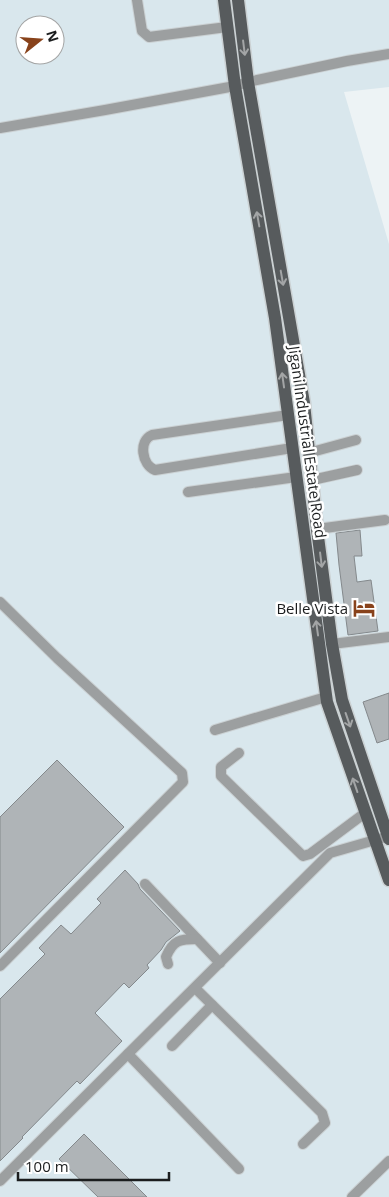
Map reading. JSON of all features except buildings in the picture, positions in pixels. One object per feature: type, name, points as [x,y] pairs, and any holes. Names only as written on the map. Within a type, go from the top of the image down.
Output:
[{"type":"main road","name":"Jigani Industrial Estate Road","points":[[224,0],[235,86],[275,318],[326,697],[389,880]]},
{"type":"main road","name":"Jigani Industrial Estate Road","points":[[238,0],[248,82],[304,404],[317,529],[332,644],[342,700],[389,837]]},
{"type":"street","points":[[137,0],[142,31],[149,37],[227,27]]},
{"type":"street","points":[[0,128],[235,86],[347,61],[389,54]]},
{"type":"street","points":[[288,415],[152,435],[147,437],[143,444],[146,461],[155,470],[292,448]]},
{"type":"street","points":[[308,453],[356,440]]},
{"type":"street","points":[[312,480],[357,470]]},
{"type":"street","points":[[188,492],[296,477]]},
{"type":"street","points":[[317,529],[385,520]]},
{"type":"street","points":[[0,602],[57,658],[182,773],[183,782],[0,966]]},
{"type":"street","points":[[332,644],[389,637]]},
{"type":"street","points":[[215,730],[326,697]]},
{"type":"street","points":[[240,753],[221,767],[221,776],[302,856],[310,854],[365,813]]},
{"type":"street","points":[[0,1181],[330,854],[389,837]]},
{"type":"street","points":[[310,854],[319,864]]},
{"type":"street","points":[[145,884],[220,963]]},
{"type":"street","points":[[168,964],[166,957],[169,948],[182,940],[197,939]]},
{"type":"street","points":[[195,988],[322,1113],[325,1123],[303,1144]]},
{"type":"street","points":[[172,1046],[212,1005]]},
{"type":"street","points":[[128,1054],[239,1169]]},
{"type":"street","points":[[352,1197],[389,1161]]},
{"type":"shaded area","points":[[0,0],[389,0],[389,87],[344,92],[389,244],[389,1197],[0,1197]]},
{"type":"place","name":"Belle Vista","points":[[364,608]]}]
